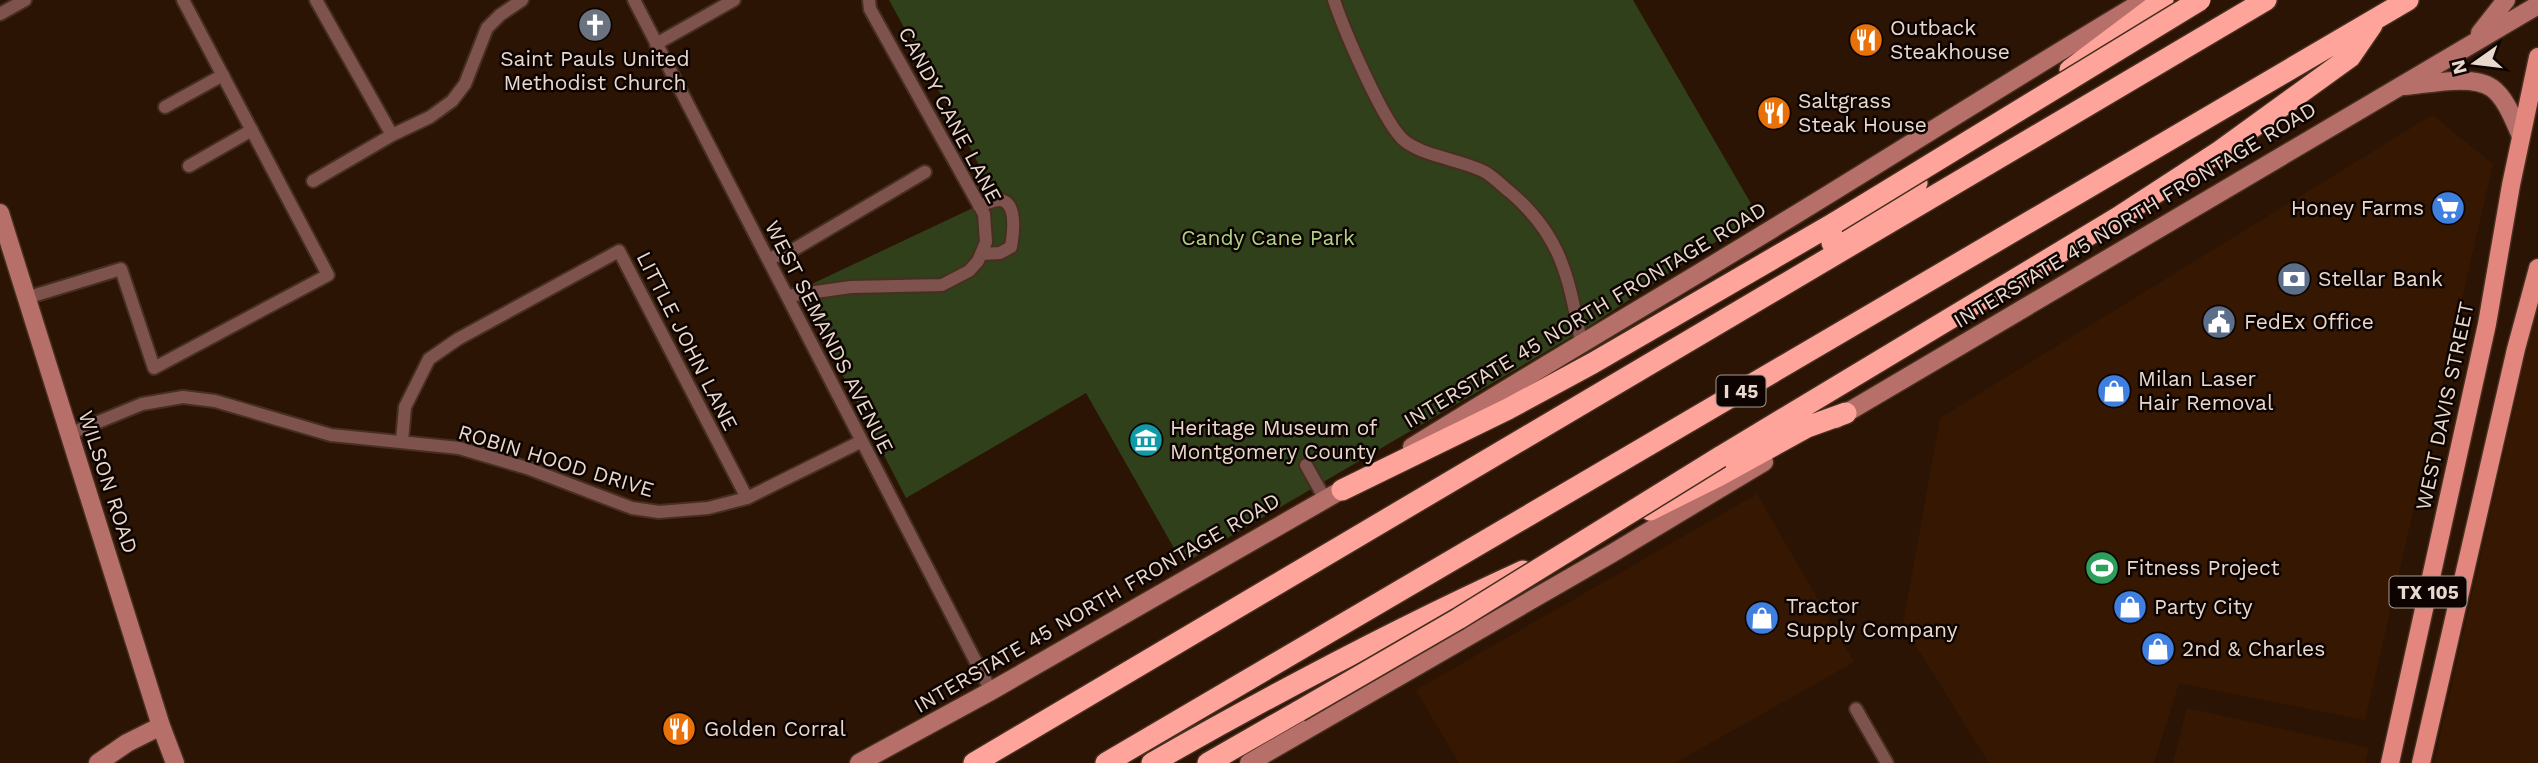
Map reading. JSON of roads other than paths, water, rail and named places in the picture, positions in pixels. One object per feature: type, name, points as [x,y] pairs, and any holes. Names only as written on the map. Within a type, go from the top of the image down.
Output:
[{"type":"highway","points":[[1648,366],[1953,158],[2163,0]]},
{"type":"highway","points":[[1333,495],[1508,410],[1593,363],[1836,222],[2200,0]]},
{"type":"highway","points":[[974,763],[2266,0]]},
{"type":"highway","name":"I 45","points":[[1106,763],[2408,0]]},
{"type":"highway","points":[[1208,763],[1458,620],[1720,457],[2117,218],[2220,151],[2350,57],[2376,19]]},
{"type":"highway","points":[[1152,763],[1266,698],[1461,599],[1603,534],[1807,427],[1846,413]]},
{"type":"main road","name":"INTERSTATE 45 NORTH FRONTAGE ROAD","points":[[859,763],[991,691],[1333,495],[2010,80],[2146,0]]},
{"type":"main road","points":[[2474,41],[2506,0]]},
{"type":"main road","name":"INTERSTATE 45 NORTH FRONTAGE ROAD","points":[[1249,763],[1611,554],[2538,5]]},
{"type":"main road","name":"WEST DAVIS STREET","points":[[2390,763],[2487,324],[2538,57]]},
{"type":"main road","points":[[2398,86],[2464,80],[2491,87],[2501,98],[2521,136]]},
{"type":"main road","name":"WILSON ROAD","points":[[0,213],[161,726],[175,763]]},
{"type":"main road","name":"TX 105","points":[[2421,763],[2516,349],[2538,268]]},
{"type":"main road","points":[[98,763],[127,743],[161,726]]},
{"type":"street","points":[[0,14],[25,0]]},
{"type":"street","points":[[26,298],[121,269],[153,368],[328,275],[183,0]]},
{"type":"street","points":[[317,0],[392,135]]},
{"type":"street","name":"WEST SEMANDS AVENUE","points":[[634,0],[991,691]]},
{"type":"street","points":[[656,44],[734,0]]},
{"type":"street","name":"CANDY CANE LANE","points":[[869,0],[870,9],[984,214],[986,242],[981,254]]},
{"type":"street","points":[[1334,0],[1387,119],[1404,141],[1486,173],[1529,208],[1560,254],[1570,285],[1581,342]]},
{"type":"street","points":[[313,181],[392,135],[430,117],[452,101],[465,84],[487,28],[519,1]]},
{"type":"street","points":[[165,107],[223,75]]},
{"type":"street","points":[[190,166],[252,130]]},
{"type":"street","points":[[768,259],[793,250],[925,172]]},
{"type":"street","points":[[787,296],[851,287],[942,285],[969,271],[981,254],[1000,253],[1011,247],[1014,234],[1012,210],[1006,202],[998,199],[979,206]]},
{"type":"street","name":"LITTLE JOHN LANE","points":[[402,441],[405,407],[429,359],[458,339],[619,251],[747,498]]},
{"type":"street","name":"ROBIN HOOD DRIVE","points":[[69,434],[142,404],[183,397],[215,401],[331,435],[459,448],[527,468],[632,508],[659,512],[708,509],[747,498],[862,441]]},
{"type":"street","points":[[1306,465],[1333,495]]},
{"type":"street","points":[[1856,709],[1887,763]]},
{"type":"place","name":"Saint Pauls United Methodist Church","points":[[595,25]]},
{"type":"place","name":"Outback Steakhouse","points":[[1866,40]]},
{"type":"place","name":"Saltgrass Steak House","points":[[1774,113]]},
{"type":"place","name":"Honey Farms","points":[[2448,208]]},
{"type":"place","name":"Stellar Bank","points":[[2294,279]]},
{"type":"place","name":"FedEx Office","points":[[2219,322]]},
{"type":"place","name":"Milan Laser Hair Removal","points":[[2114,391]]},
{"type":"place","name":"Heritage Museum of Montgomery County","points":[[1146,440]]},
{"type":"place","name":"Fitness Project","points":[[2102,568]]},
{"type":"place","name":"Party City","points":[[2130,607]]},
{"type":"place","name":"Tractor Supply Company","points":[[1762,618]]},
{"type":"place","name":"2nd & Charles","points":[[2158,649]]},
{"type":"place","name":"Golden Corral","points":[[679,729]]},
{"type":"park label","name":"Candy Cane Park","points":[[1268,238]]}]
